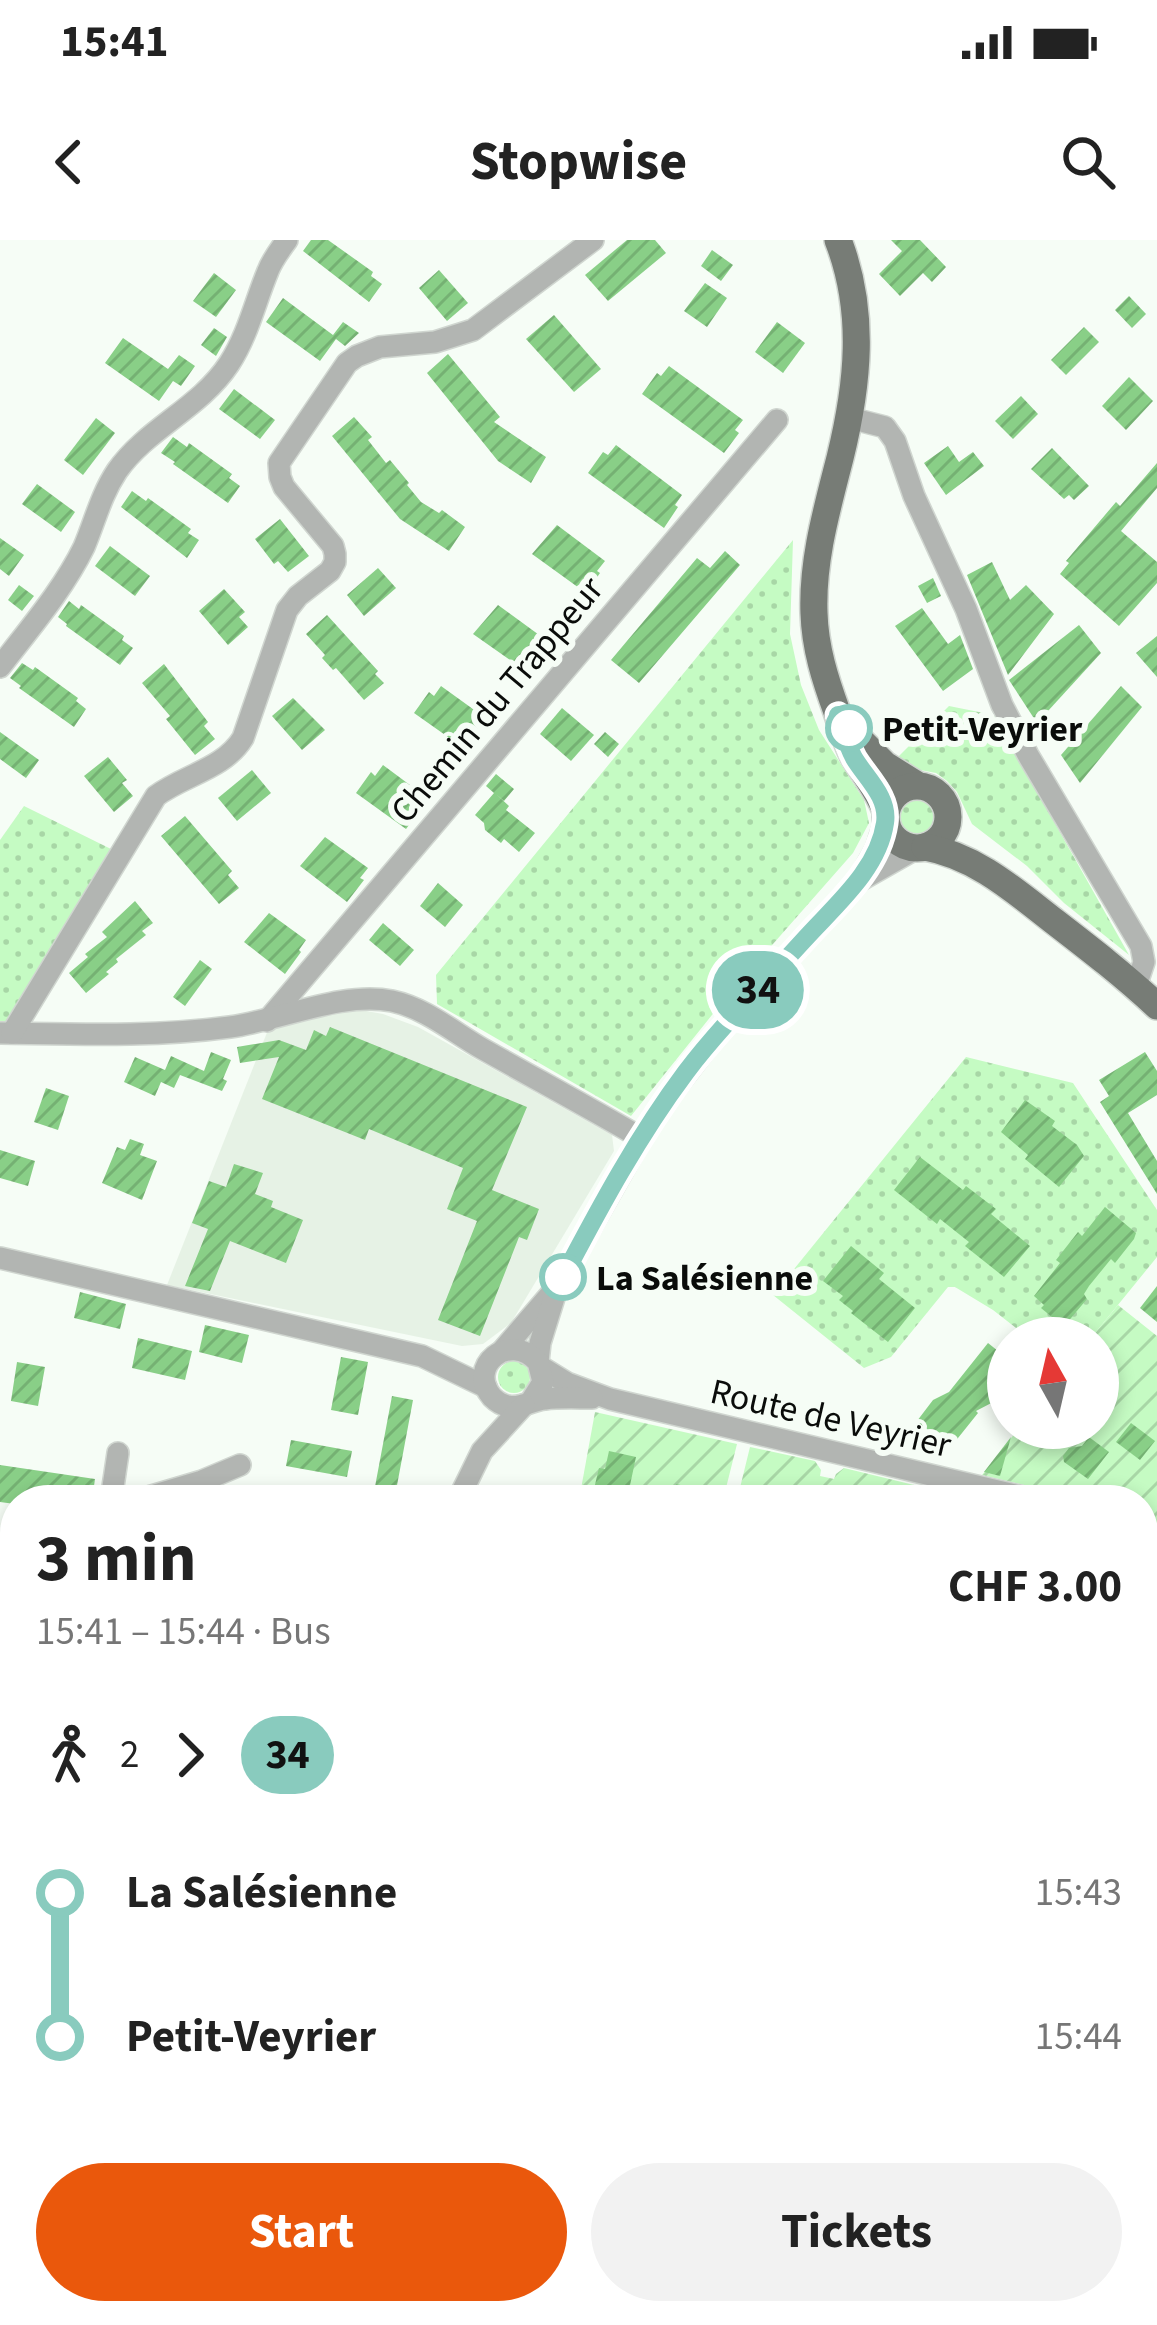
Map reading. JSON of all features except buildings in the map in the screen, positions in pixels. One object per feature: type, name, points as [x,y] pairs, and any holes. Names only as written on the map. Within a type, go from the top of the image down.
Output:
[{"type":"main road","points":[[838,240],[856,317],[857,371],[819,546],[814,612],[822,669],[850,748],[880,795],[893,837],[900,843],[946,850],[995,876]]},
{"type":"main road","points":[[838,715],[885,765],[938,793],[966,844],[995,876],[1157,1006]]},
{"type":"main road","points":[[885,816],[897,792],[917,785]]},
{"type":"main road","points":[[921,848],[940,837],[948,812]]},
{"type":"street","points":[[0,667],[68,576],[118,469],[155,431],[190,408],[229,364],[244,338],[269,267],[287,240]]},
{"type":"street","points":[[6,1033],[156,796],[235,752],[287,610],[335,562],[333,545],[284,487],[279,463],[347,363],[367,351],[435,342],[472,330],[593,240]]},
{"type":"street","points":[[850,418],[885,428],[896,441],[914,496],[1003,705],[1141,946],[1144,962],[1136,986]]},
{"type":"street","name":"Chemin du Trappeur","points":[[267,1021],[777,420]]},
{"type":"street","points":[[482,1451],[488,1391],[485,1373],[558,1285],[641,1138],[706,1046],[858,881],[876,849],[885,816]]},
{"type":"street","points":[[858,881],[921,848]]},
{"type":"street","points":[[6,1033],[176,1031],[267,1021],[374,998],[417,1008],[641,1138]]},
{"type":"street","points":[[0,1258],[422,1356],[509,1407],[528,1403]]},
{"type":"street","points":[[465,1485],[482,1451],[543,1382],[540,1343],[558,1285]]},
{"type":"street","points":[[422,1356],[522,1350],[540,1364]]},
{"type":"street","name":"Route de Veyrier","points":[[540,1364],[567,1383],[610,1399],[973,1485]]},
{"type":"street","name":"Route de Veyrier","points":[[528,1403],[610,1399]]},
{"type":"street","points":[[113,1485],[118,1453]]},
{"type":"street","points":[[189,1485],[240,1465]]},
{"type":"shaded area","points":[[355,1009],[418,1027],[612,1135],[614,1151],[511,1323],[483,1344],[462,1346],[167,1285],[268,1030]]},
{"type":"green space","points":[[793,540],[790,634],[801,685],[819,730],[864,800],[869,823],[853,853],[728,995],[631,1116],[437,1004],[436,975]]},
{"type":"green space","points":[[949,706],[994,715],[1129,955],[972,824],[947,781],[897,758]]},
{"type":"green space","points":[[917,796],[932,802],[938,817],[932,832],[917,838],[902,832],[896,817],[902,802]]},
{"type":"green space","points":[[24,806],[111,849],[0,1026],[0,840]]},
{"type":"green space","points":[[966,1057],[1073,1083],[1157,1210],[1157,1257],[1108,1317],[1002,1317],[948,1287],[891,1357],[864,1368],[773,1295]]},
{"type":"green space","points":[[1118,1305],[1157,1336],[1157,1485],[1024,1485],[982,1475],[1002,1449],[1119,1449],[1119,1317],[1108,1317]]},
{"type":"green space","points":[[514,1361],[525,1366],[530,1377],[525,1388],[514,1393],[503,1388],[498,1377],[503,1366]]},
{"type":"green space","points":[[595,1412],[737,1444],[727,1485],[582,1485]]},
{"type":"green space","points":[[750,1447],[815,1461],[820,1476],[834,1479],[844,1468],[914,1485],[741,1485]]},
{"type":"bus line","name":"34","points":[[563,1277],[625,1163],[684,1075],[858,881],[876,849],[886,811],[855,760],[838,715],[849,728]]},
{"type":"place","name":"Petit-Veyrier","points":[[849,728]]},
{"type":"place","name":"La Salésienne","points":[[563,1277]]}]
